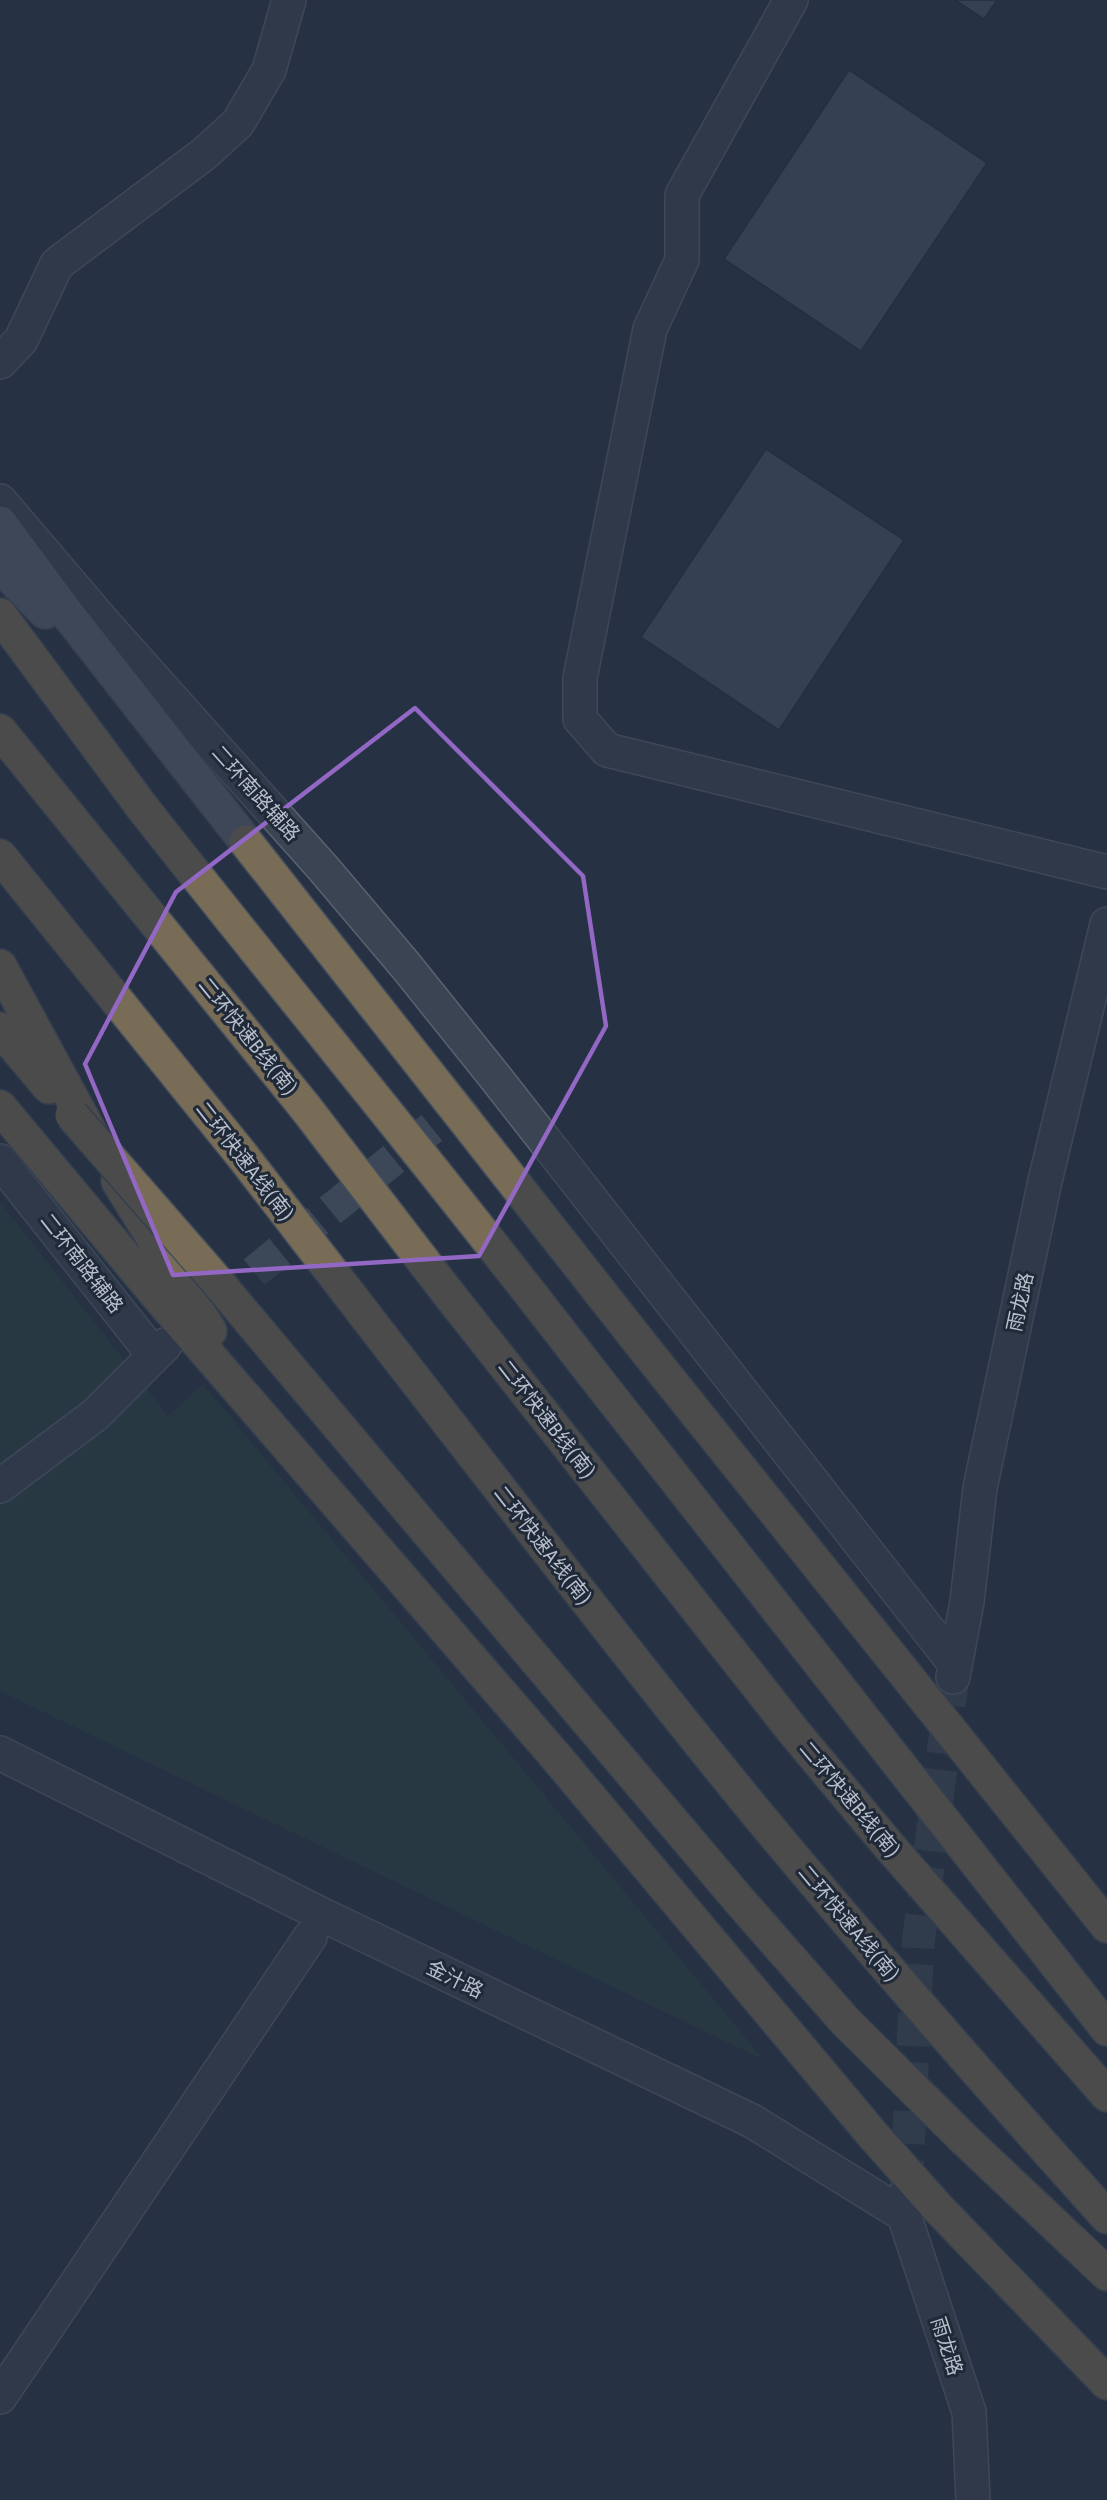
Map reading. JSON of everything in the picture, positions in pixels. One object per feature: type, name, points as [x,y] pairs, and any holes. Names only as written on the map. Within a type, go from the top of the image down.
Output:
[{"type":"highway","points":[[0,615],[142,807],[269,968],[435,1171],[1107,2029]]},
{"type":"highway","name":"二环快速B线(南)","points":[[0,731],[305,1107],[444,1288],[794,1732],[890,1847],[1107,2096]]},
{"type":"highway","points":[[246,842],[648,1353],[1107,1926]]},
{"type":"highway","name":"二环快速A线(南)","points":[[0,856],[241,1154],[588,1603],[754,1809],[933,2022],[1107,2217]]},
{"type":"highway","points":[[0,966],[92,1135],[189,1299],[294,1452],[350,1519]]},
{"type":"highway","points":[[0,1029],[731,1890],[845,2021],[964,2139],[1107,2274]]},
{"type":"highway","points":[[0,1107],[147,1284],[557,1758],[899,2165],[966,2238],[1107,2383]]},
{"type":"main road","points":[[0,523],[69,616],[246,842]]},
{"type":"main road","points":[[0,566],[91,660],[163,740],[246,842]]},
{"type":"street","points":[[0,362],[21,340],[57,264],[204,154],[238,123],[270,70],[289,0]]},
{"type":"street","points":[[791,0],[682,195],[682,260],[650,330],[580,678],[580,719],[608,750],[1107,872]]},
{"type":"street","name":"二环南路辅路","points":[[0,501],[104,622],[323,868],[488,1082],[954,1675]]},
{"type":"street","name":"雨龙路","points":[[954,1675],[967,1602],[980,1488],[1045,1181],[1107,924]]},
{"type":"street","name":"二环南路辅路","points":[[0,1161],[159,1349],[95,1415],[0,1486]]},
{"type":"street","name":"金汁路","points":[[0,1753],[325,1916],[752,2121],[905,2205]]},
{"type":"street","points":[[0,2397],[310,1936]]},
{"type":"street","name":"雨龙路","points":[[905,2205],[969,2412],[973,2500]]},
{"type":"highlighted area","points":[[415,708],[583,876],[606,1026],[479,1256],[173,1275],[85,1064],[176,892]]},
{"type":"green space","points":[[0,1202],[168,1416],[203,1384],[764,2060],[0,1691]]},
{"type":"building","points":[[955,0],[997,0],[984,19]]},
{"type":"building","points":[[849,70],[987,163],[861,351],[724,259]]},
{"type":"building","points":[[766,449],[904,540],[779,730],[641,637]]},
{"type":"tunnel","points":[[178,1334],[481,1088]]},
{"type":"tunnel","points":[[906,2193],[918,1943],[952,1685]]}]
